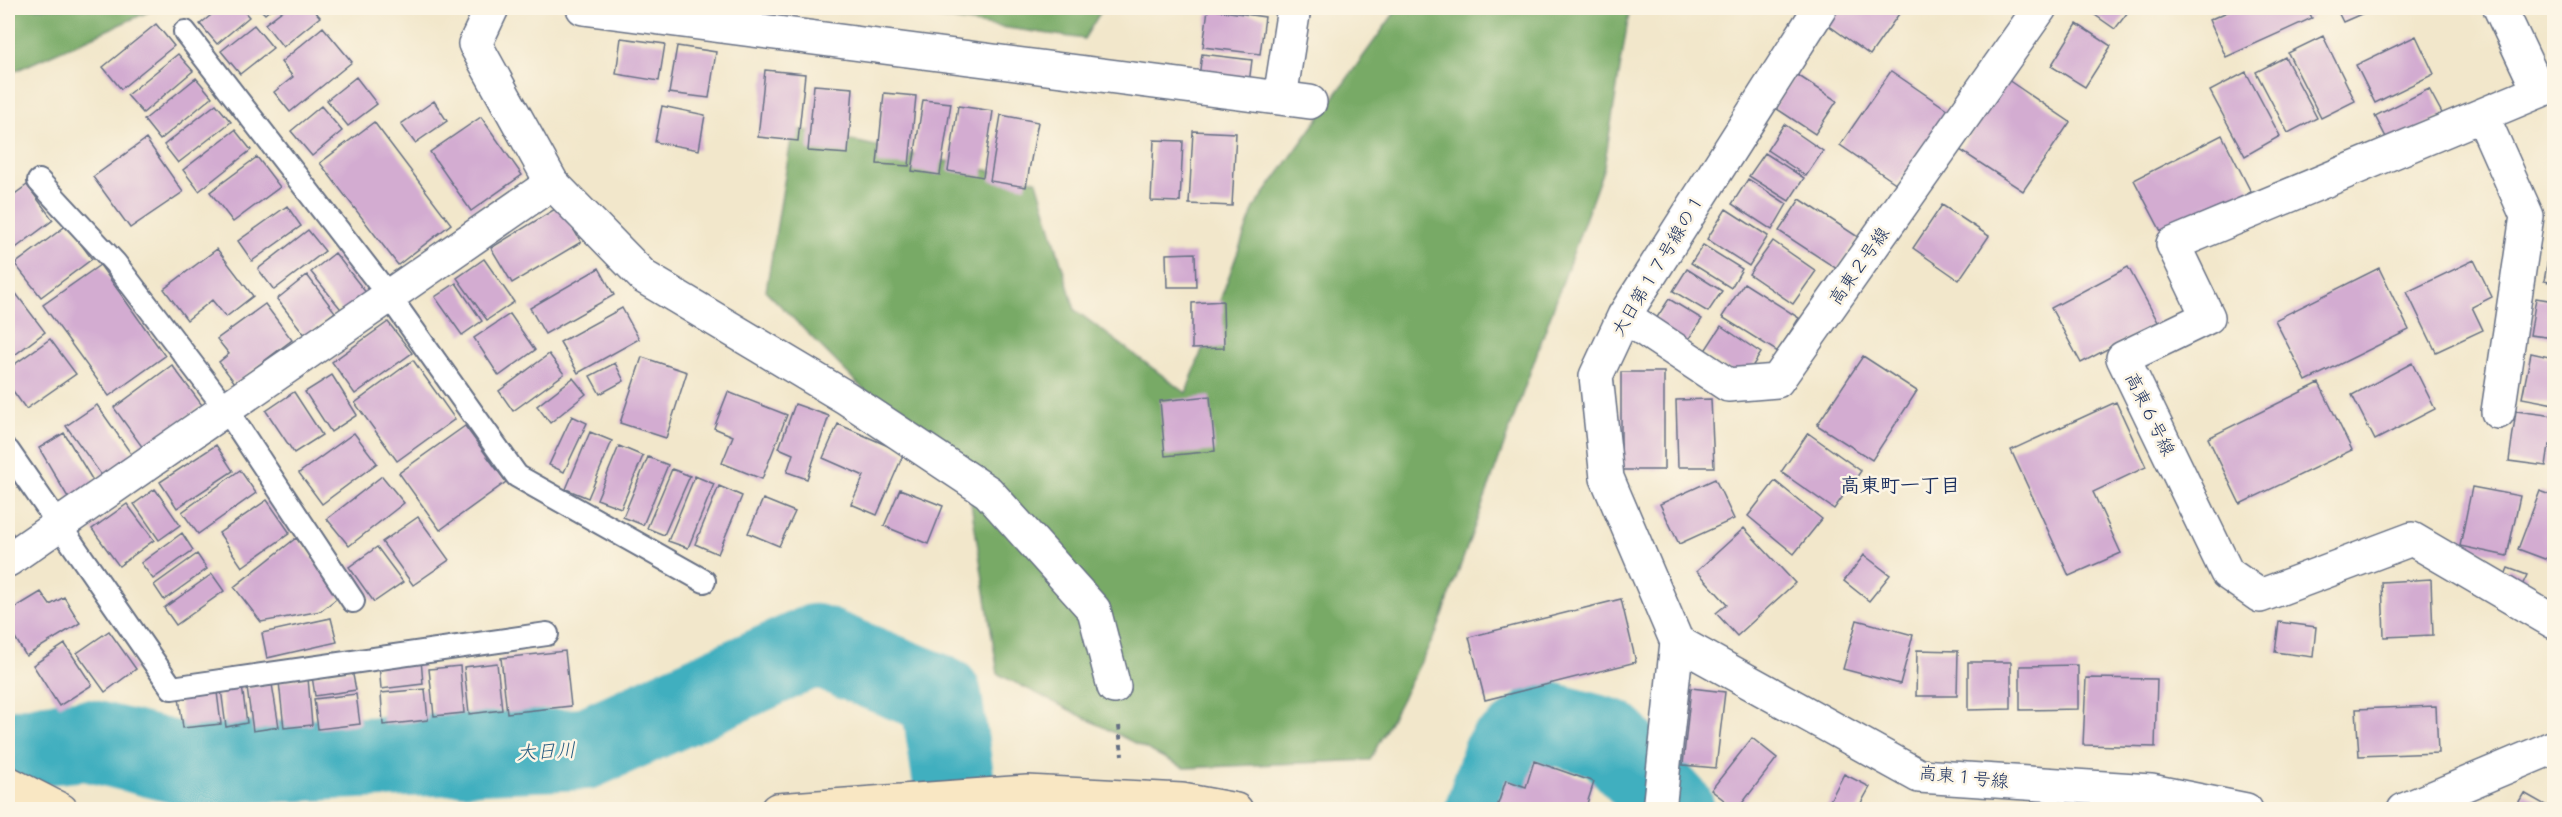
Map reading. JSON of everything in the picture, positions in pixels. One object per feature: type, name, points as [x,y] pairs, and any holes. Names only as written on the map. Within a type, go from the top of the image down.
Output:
[{"type":"street","points":[[492,8],[475,44],[552,183],[644,277],[845,397],[988,492],[1094,610],[1114,687]]},
{"type":"street","points":[[583,8],[1295,100],[1294,8]]},
{"type":"street","name":"大日第１７号線の１","points":[[1678,644],[1607,478],[1596,376],[1624,316],[1820,8]]},
{"type":"street","name":"高東２号線","points":[[1624,316],[1728,385],[1777,381],[2040,8]]},
{"type":"street","points":[[2500,8],[2547,88]]},
{"type":"street","name":"高東６号線","points":[[2547,88],[2173,244],[2208,317],[2123,358],[2227,573],[2260,596],[2412,540],[2554,622]]},
{"type":"street","points":[[2482,115],[2527,216],[2498,412]]},
{"type":"street","points":[[8,560],[552,183]]},
{"type":"street","points":[[1659,810],[1678,644]]},
{"type":"street","name":"高東１号線","points":[[1678,644],[1919,777],[2151,791],[2246,810]]},
{"type":"street","points":[[2404,810],[2554,747]]},
{"type":"street","points":[[8,783],[61,810]]},
{"type":"street","points":[[785,809],[1027,792],[1182,800],[1236,810]]},
{"type":"lane","points":[[185,32],[389,296],[517,476],[704,581]]},
{"type":"lane","points":[[39,181],[115,263],[226,409],[353,601]]},
{"type":"lane","points":[[8,451],[172,688],[547,634]]},
{"type":"green space","points":[[8,8],[157,8],[8,74]]},
{"type":"green space","points":[[870,8],[1103,8],[1084,39]]},
{"type":"green space","points":[[1398,8],[1630,8],[1604,167],[1437,631],[1370,760],[1184,768],[998,674],[970,497],[766,291],[793,128],[1037,181],[1075,310],[1186,393],[1254,208]]},
{"type":"building","points":[[220,8],[241,8],[249,17],[217,44],[200,24]]},
{"type":"building","points":[[259,8],[272,8],[265,14]]},
{"type":"building","points":[[286,8],[312,8],[320,17],[283,47],[265,24]]},
{"type":"building","points":[[1834,8],[1895,8],[1901,11],[1870,55],[1824,22]]},
{"type":"building","points":[[2085,8],[2131,8],[2115,29]]},
{"type":"building","points":[[2236,8],[2307,8],[2312,18],[2226,57],[2209,20]]},
{"type":"building","points":[[2336,8],[2375,8],[2343,22]]},
{"type":"building","points":[[1208,9],[1265,17],[1260,54],[1203,47]]},
{"type":"building","points":[[156,24],[174,46],[121,89],[103,67]]},
{"type":"building","points":[[2077,24],[2111,46],[2085,87],[2051,66]]},
{"type":"building","points":[[254,25],[273,48],[240,74],[221,51]]},
{"type":"building","points":[[323,27],[352,62],[290,112],[274,92],[293,77],[281,62]]},
{"type":"building","points":[[2323,36],[2355,101],[2321,118],[2288,53]]},
{"type":"building","points":[[2416,36],[2434,74],[2375,103],[2356,65]]},
{"type":"building","points":[[621,38],[665,44],[659,81],[616,74]]},
{"type":"building","points":[[677,46],[716,52],[709,98],[669,93]]},
{"type":"building","points":[[178,54],[193,71],[143,113],[127,95]]},
{"type":"building","points":[[1202,54],[1252,60],[1249,83],[1199,77]]},
{"type":"building","points":[[2285,57],[2317,118],[2288,133],[2256,72]]},
{"type":"building","points":[[765,70],[805,74],[798,141],[758,137]]},
{"type":"building","points":[[1891,71],[1948,110],[1897,184],[1840,145]]},
{"type":"building","points":[[2246,72],[2280,136],[2245,156],[2210,91]]},
{"type":"building","points":[[1796,74],[1837,101],[1815,134],[1774,107]]},
{"type":"building","points":[[356,77],[377,104],[348,126],[327,100]]},
{"type":"building","points":[[196,78],[212,97],[160,140],[144,120]]},
{"type":"building","points":[[2008,80],[2070,122],[2023,191],[1960,150]]},
{"type":"building","points":[[814,85],[853,88],[848,154],[808,151]]},
{"type":"building","points":[[2429,89],[2443,115],[2389,143],[2375,116]]},
{"type":"building","points":[[884,93],[916,96],[909,166],[877,164]]},
{"type":"building","points":[[923,100],[951,103],[940,175],[912,171]]},
{"type":"building","points":[[434,101],[447,121],[415,143],[401,124]]},
{"type":"building","points":[[216,104],[231,122],[178,163],[164,145]]},
{"type":"building","points":[[321,106],[342,131],[312,156],[291,131]]},
{"type":"building","points":[[662,106],[705,115],[699,150],[655,142]]},
{"type":"building","points":[[958,106],[993,111],[983,177],[948,171]]},
{"type":"building","points":[[1001,115],[1038,122],[1026,187],[990,181]]},
{"type":"building","points":[[481,117],[522,175],[471,211],[430,152]]},
{"type":"building","points":[[374,122],[451,224],[398,265],[320,163]]},
{"type":"building","points":[[1784,124],[1823,151],[1806,176],[1767,150]]},
{"type":"building","points":[[235,130],[251,150],[199,191],[183,170]]},
{"type":"building","points":[[1193,131],[1236,133],[1232,206],[1189,204]]},
{"type":"building","points":[[2222,135],[2251,192],[2164,237],[2134,180]]},
{"type":"building","points":[[146,139],[183,192],[130,228],[93,177]]},
{"type":"building","points":[[1154,140],[1183,141],[1180,202],[1151,201]]},
{"type":"building","points":[[1765,153],[1804,178],[1789,201],[1749,176]]},
{"type":"building","points":[[257,157],[280,187],[233,222],[210,192]]},
{"type":"building","points":[[1748,179],[1787,204],[1772,230],[1732,204]]},
{"type":"building","points":[[27,185],[53,220],[13,250],[8,243],[8,199]]},
{"type":"building","points":[[1800,199],[1858,237],[1837,269],[1779,231]]},
{"type":"building","points":[[1942,205],[1989,236],[1959,280],[1913,248]]},
{"type":"building","points":[[287,206],[301,226],[252,261],[238,241]]},
{"type":"building","points":[[560,206],[581,242],[512,283],[491,248]]},
{"type":"building","points":[[1726,209],[1768,236],[1749,266],[1707,239]]},
{"type":"building","points":[[67,225],[92,259],[41,297],[15,264]]},
{"type":"building","points":[[308,230],[325,251],[274,290],[258,269]]},
{"type":"building","points":[[2552,237],[2554,237],[2554,283],[2544,281]]},
{"type":"building","points":[[1773,241],[1816,271],[1793,304],[1749,274]]},
{"type":"building","points":[[1703,245],[1742,269],[1731,288],[1691,263]]},
{"type":"building","points":[[217,249],[253,296],[226,317],[212,300],[187,320],[164,289]]},
{"type":"building","points":[[335,253],[367,294],[344,313],[311,272]]},
{"type":"building","points":[[1195,253],[1196,287],[1167,287],[1166,254]]},
{"type":"building","points":[[484,259],[514,302],[487,320],[457,278]]},
{"type":"building","points":[[2474,260],[2492,297],[2472,307],[2483,330],[2436,352],[2407,292]]},
{"type":"building","points":[[100,265],[165,356],[109,396],[43,305]]},
{"type":"building","points":[[2128,267],[2158,322],[2081,363],[2051,308]]},
{"type":"building","points":[[599,268],[614,295],[545,334],[530,308]]},
{"type":"building","points":[[2379,268],[2409,330],[2306,381],[2275,320]]},
{"type":"building","points":[[1687,269],[1722,291],[1708,312],[1673,291]]},
{"type":"building","points":[[307,275],[335,312],[305,335],[277,299]]},
{"type":"building","points":[[8,283],[45,332],[8,360]]},
{"type":"building","points":[[456,283],[482,321],[462,335],[435,297]]},
{"type":"building","points":[[1744,283],[1799,318],[1778,352],[1722,317]]},
{"type":"building","points":[[2536,298],[2554,301],[2554,338],[2530,335]]},
{"type":"building","points":[[1669,299],[1702,319],[1686,343],[1654,322]]},
{"type":"building","points":[[1223,301],[1224,348],[1192,349],[1192,303]]},
{"type":"building","points":[[265,304],[292,340],[235,383],[219,362],[229,354],[217,339]]},
{"type":"building","points":[[622,308],[639,339],[578,373],[560,342]]},
{"type":"building","points":[[510,314],[535,350],[499,376],[474,338]]},
{"type":"building","points":[[388,322],[412,353],[355,394],[332,362]]},
{"type":"building","points":[[1721,326],[1761,353],[1744,379],[1704,352]]},
{"type":"building","points":[[50,339],[76,374],[26,409],[8,384],[8,369]]},
{"type":"building","points":[[2531,353],[2554,358],[2554,404],[2522,398]]},
{"type":"building","points":[[549,354],[564,374],[513,411],[499,391]]},
{"type":"building","points":[[1863,356],[1917,391],[1872,460],[1817,425]]},
{"type":"building","points":[[642,357],[687,372],[666,438],[620,423]]},
{"type":"building","points":[[413,360],[455,419],[397,461],[355,403]]},
{"type":"building","points":[[615,363],[624,381],[600,394],[590,376]]},
{"type":"building","points":[[2412,363],[2435,409],[2375,440],[2352,395]]},
{"type":"building","points":[[172,365],[202,405],[143,448],[114,408]]},
{"type":"building","points":[[1621,372],[1664,372],[1664,470],[1621,470]]},
{"type":"building","points":[[332,375],[357,415],[331,432],[305,392]]},
{"type":"building","points":[[573,378],[586,394],[550,423],[537,406]]},
{"type":"building","points":[[2319,383],[2352,450],[2240,504],[2208,438]]},
{"type":"building","points":[[294,392],[322,435],[294,453],[266,411]]},
{"type":"building","points":[[728,392],[787,415],[762,479],[722,463],[733,436],[714,428]]},
{"type":"building","points":[[1210,396],[1215,451],[1165,456],[1160,401]]},
{"type":"building","points":[[1711,399],[1714,467],[1678,467],[1676,400]]},
{"type":"building","points":[[2116,402],[2146,467],[2093,492],[2121,553],[2069,576],[2011,450]]},
{"type":"building","points":[[795,404],[829,416],[807,479],[787,472],[793,454],[779,448]]},
{"type":"building","points":[[97,405],[132,455],[102,476],[66,426]]},
{"type":"building","points":[[2516,411],[2554,416],[2554,446],[2549,445],[2546,466],[2509,461]]},
{"type":"building","points":[[572,416],[587,423],[564,472],[549,465]]},
{"type":"building","points":[[838,424],[904,453],[877,515],[851,504],[864,476],[823,458]]},
{"type":"building","points":[[465,426],[506,482],[440,530],[399,473]]},
{"type":"building","points":[[590,432],[612,441],[588,498],[566,489]]},
{"type":"building","points":[[64,433],[95,484],[69,499],[39,448]]},
{"type":"building","points":[[354,433],[377,463],[322,504],[299,473]]},
{"type":"building","points":[[1808,433],[1861,471],[1834,509],[1781,472]]},
{"type":"building","points":[[216,445],[233,471],[177,508],[160,482]]},
{"type":"building","points":[[619,446],[643,456],[621,508],[597,499]]},
{"type":"building","points":[[648,457],[668,465],[643,525],[623,517]]},
{"type":"building","points":[[672,469],[690,476],[664,535],[647,528]]},
{"type":"building","points":[[240,470],[256,493],[198,534],[182,512]]},
{"type":"building","points":[[382,476],[404,503],[349,546],[327,519]]},
{"type":"building","points":[[695,476],[714,484],[688,548],[668,541]]},
{"type":"building","points":[[1715,479],[1734,519],[1679,544],[1660,504]]},
{"type":"building","points":[[1775,481],[1822,519],[1794,554],[1748,516]]},
{"type":"building","points":[[719,486],[742,496],[718,554],[695,544]]},
{"type":"building","points":[[2472,487],[2520,496],[2507,556],[2460,546]]},
{"type":"building","points":[[155,489],[180,525],[159,540],[134,504]]},
{"type":"building","points":[[900,489],[943,506],[928,544],[884,526]]},
{"type":"building","points":[[2540,491],[2554,496],[2554,549],[2550,561],[2518,549]]},
{"type":"building","points":[[763,499],[795,512],[779,546],[748,533]]},
{"type":"building","points":[[267,500],[290,533],[242,567],[219,533]]},
{"type":"building","points":[[127,504],[154,540],[119,566],[92,529]]},
{"type":"building","points":[[418,517],[449,560],[413,585],[382,542]]},
{"type":"building","points":[[8,527],[19,542],[8,551]]},
{"type":"building","points":[[1744,528],[1795,583],[1737,636],[1716,613],[1727,604],[1697,571]]},
{"type":"building","points":[[182,533],[193,550],[153,579],[141,563]]},
{"type":"building","points":[[296,538],[341,595],[321,611],[261,622],[234,587]]},
{"type":"building","points":[[377,547],[403,582],[374,602],[349,567]]},
{"type":"building","points":[[197,554],[207,569],[164,600],[154,585]]},
{"type":"building","points":[[1864,555],[1890,575],[1869,601],[1844,581]]},
{"type":"building","points":[[2508,568],[2527,575],[2518,594],[2501,585]]},
{"type":"building","points":[[212,574],[224,591],[176,625],[164,608]]},
{"type":"building","points":[[2431,579],[2433,635],[2384,637],[2382,582]]},
{"type":"building","points":[[41,592],[50,605],[64,597],[80,623],[26,656],[8,626],[8,612]]},
{"type":"building","points":[[1621,599],[1636,662],[1485,700],[1469,637]]},
{"type":"building","points":[[331,618],[337,642],[267,658],[262,633]]},
{"type":"building","points":[[1857,620],[1913,635],[1900,684],[1843,669]]},
{"type":"building","points":[[2279,622],[2316,627],[2313,657],[2275,652]]},
{"type":"building","points":[[109,631],[136,669],[105,692],[77,653]]},
{"type":"building","points":[[65,644],[92,685],[59,706],[33,665]]},
{"type":"building","points":[[1917,650],[1958,651],[1957,696],[1916,696]]},
{"type":"building","points":[[565,651],[571,706],[507,713],[501,658]]},
{"type":"building","points":[[421,659],[423,684],[381,689],[379,664]]},
{"type":"building","points":[[1968,662],[2011,662],[2011,709],[1968,710]]},
{"type":"building","points":[[497,663],[502,710],[469,714],[464,667]]},
{"type":"building","points":[[2078,665],[2078,709],[2020,710],[2020,666]]},
{"type":"building","points":[[460,666],[464,713],[434,716],[429,669]]},
{"type":"building","points":[[352,670],[356,690],[315,696],[312,676]]},
{"type":"building","points":[[308,678],[312,725],[284,728],[279,682]]},
{"type":"building","points":[[2086,678],[2157,679],[2155,747],[2083,745]]},
{"type":"building","points":[[272,684],[279,727],[253,731],[247,688]]},
{"type":"building","points":[[242,686],[247,723],[226,727],[221,689]]},
{"type":"building","points":[[1691,688],[1725,692],[1716,768],[1683,765]]},
{"type":"building","points":[[425,689],[428,720],[383,725],[381,693]]},
{"type":"building","points":[[217,692],[221,724],[183,728],[179,697]]},
{"type":"building","points":[[356,694],[360,724],[318,729],[314,699]]},
{"type":"building","points":[[2436,706],[2438,753],[2359,756],[2356,709]]},
{"type":"building","points":[[1752,738],[1777,758],[1737,810],[1711,790]]},
{"type":"building","points":[[1534,761],[1594,782],[1585,810],[1496,810],[1506,780],[1526,787]]},
{"type":"building","points":[[1844,774],[1870,787],[1857,810],[1825,810]]},
{"type":"building","points":[[2524,793],[2554,810],[2514,810]]},
{"type":"building","points":[[1940,806],[1962,808],[1962,810],[1939,810]]},
{"type":"waterway","name":"大日川","points":[[8,752],[46,744],[87,740],[186,765],[585,749],[815,645],[941,696],[958,810]]},
{"type":"waterway","name":"大日川","points":[[1486,810],[1503,755],[1546,722],[1609,739],[1674,810]]},
{"type":"district","name":"高東町一丁目","points":[[1900,485]]}]
